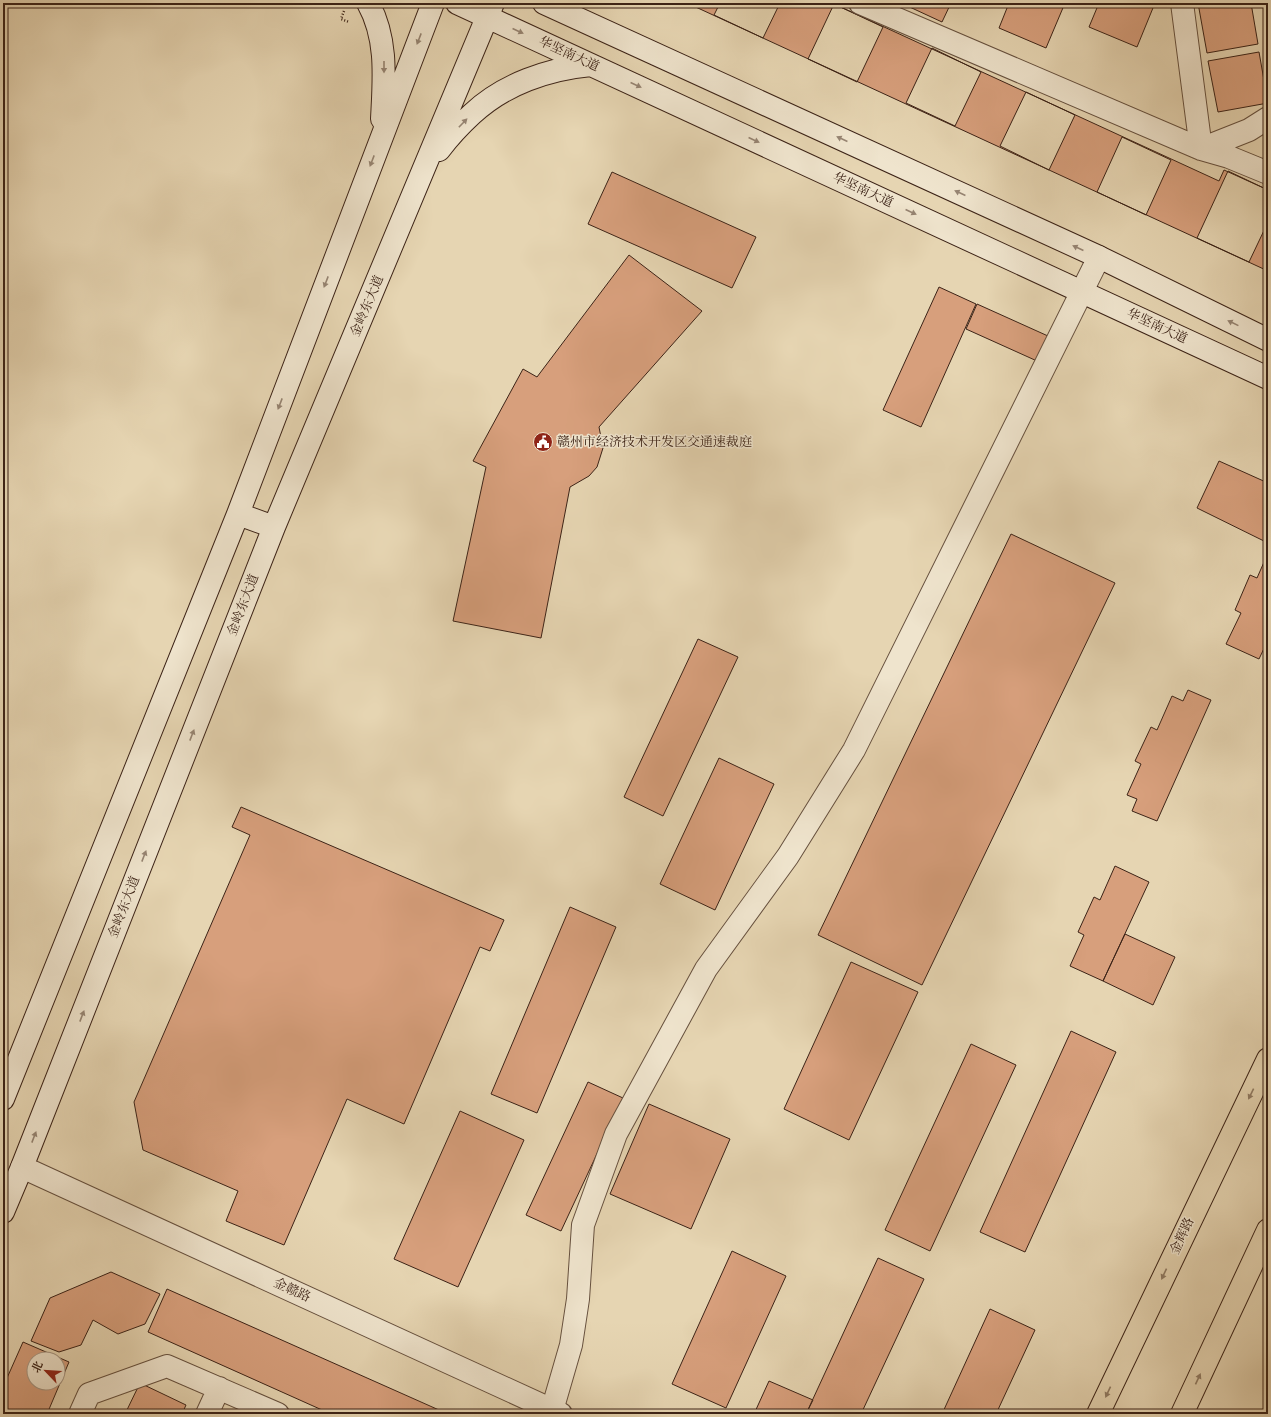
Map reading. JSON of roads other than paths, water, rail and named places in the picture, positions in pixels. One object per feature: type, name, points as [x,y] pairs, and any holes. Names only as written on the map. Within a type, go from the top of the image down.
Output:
[{"type":"main road","points":[[368,3],[380,35],[384,63],[380,140]]},
{"type":"main road","points":[[3,1099],[238,514],[433,3]]},
{"type":"main road","name":"华坚南大道","points":[[457,3],[490,10],[591,65],[1268,378]]},
{"type":"main road","points":[[544,3],[606,30],[1099,257],[1268,340]]},
{"type":"main road","points":[[580,3],[606,30]]},
{"type":"main road","points":[[860,3],[1201,149],[1229,157],[1268,173]]},
{"type":"main road","points":[[1182,3],[1201,149]]},
{"type":"main road","name":"金岭东大道","points":[[3,1212],[274,527],[490,10]]},
{"type":"main road","points":[[427,162],[472,113],[509,88],[538,75],[564,68],[591,65]]},
{"type":"main road","points":[[1201,149],[1249,130],[1268,118]]},
{"type":"main road","points":[[555,1413],[571,1345],[578,1299],[583,1225],[616,1134],[706,969],[788,856],[854,750],[1099,257]]},
{"type":"main road","points":[[238,514],[274,527]]},
{"type":"main road","name":"金辉路","points":[[1098,1414],[1268,1059]]},
{"type":"main road","name":"金赣路","points":[[22,1167],[555,1413]]},
{"type":"main road","points":[[1182,1414],[1268,1230]]},
{"type":"main road","points":[[80,1414],[89,1394],[167,1366],[278,1414]]},
{"type":"main road","points":[[207,1414],[219,1388]]},
{"type":"place","name":"赣州市经济技术开发区交通速裁庭","points":[[543,442]]}]
